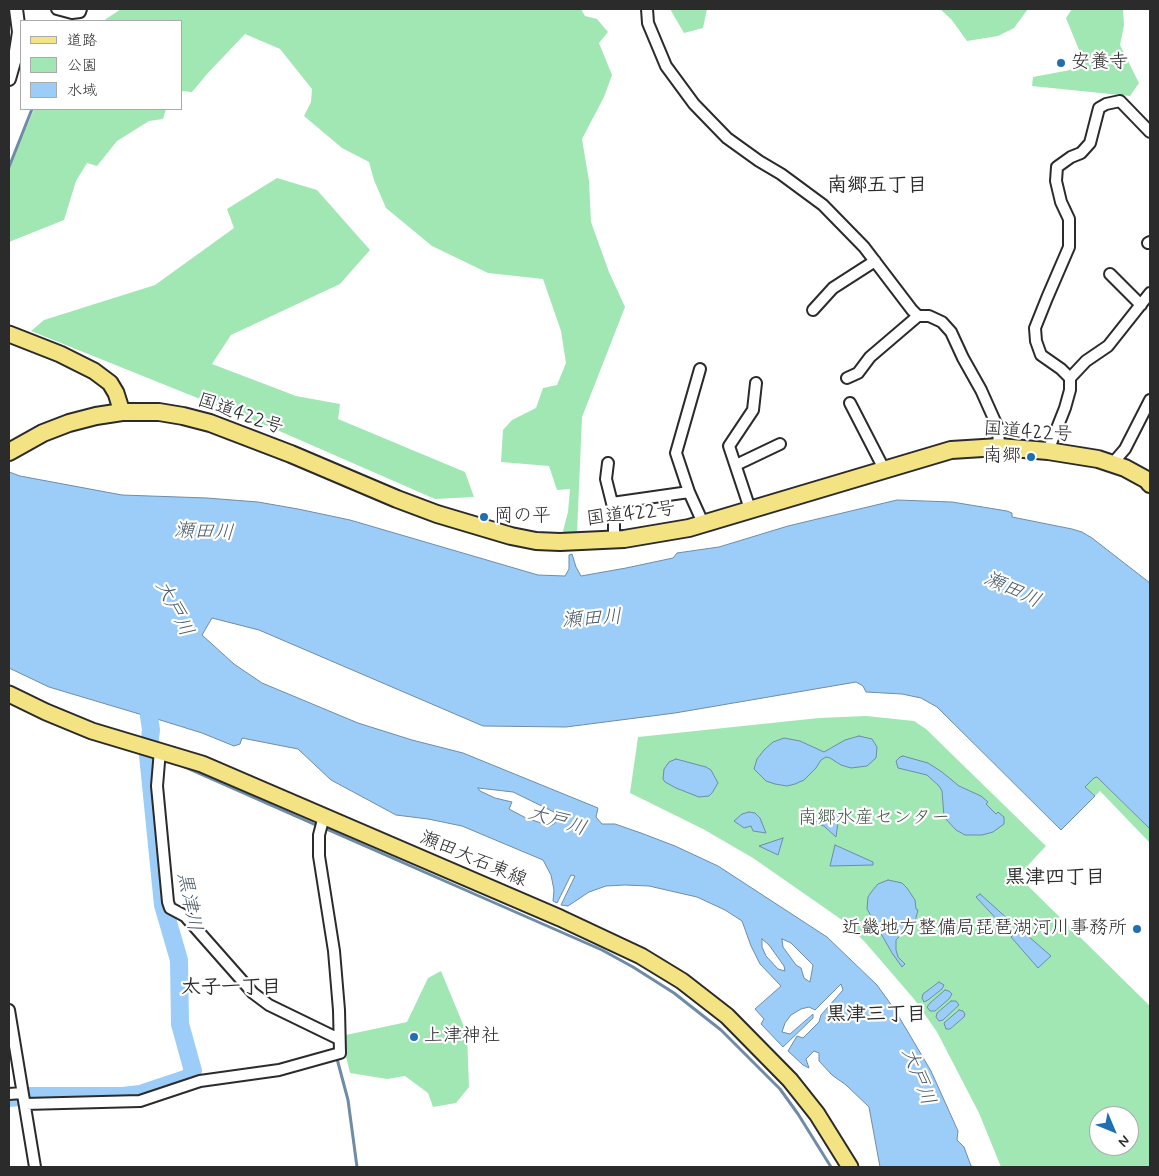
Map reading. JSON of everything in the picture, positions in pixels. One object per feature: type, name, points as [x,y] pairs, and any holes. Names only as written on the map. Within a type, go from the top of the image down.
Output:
[{"type":"highway","name":"国道422号","points":[[9,452],[43,433],[69,423],[122,412],[158,412],[183,416],[210,423],[437,514],[511,536],[560,542],[624,539],[689,528],[951,450],[999,447],[1048,451],[1112,464],[1147,480],[1150,484]]},
{"type":"main road","points":[[9,334],[73,360],[102,376],[116,393],[122,412]]},
{"type":"main road","name":"瀬田大石東線","points":[[9,694],[92,731],[151,747],[202,764],[569,922],[640,956],[682,981],[727,1016],[790,1080],[817,1114],[850,1167]]},
{"type":"street","points":[[9,79],[19,32],[16,9]]},
{"type":"street","points":[[57,9],[72,13],[80,12],[81,9]]},
{"type":"street","points":[[647,9],[648,23],[666,66],[694,104],[727,138],[781,174],[823,206],[864,247],[902,299],[918,316]]},
{"type":"street","points":[[1070,378],[1041,355],[1036,341],[1035,328],[1069,247],[1069,219],[1056,181],[1057,167],[1071,157],[1081,153],[1090,144],[1099,108],[1106,104],[1120,101],[1150,132]]},
{"type":"street","points":[[813,310],[833,288],[875,261]]},
{"type":"street","points":[[1110,274],[1141,305]]},
{"type":"street","points":[[1048,451],[1065,408],[1070,390],[1070,378],[1086,361],[1108,346],[1150,293]]},
{"type":"street","points":[[847,378],[858,373],[870,357],[918,316],[929,316],[942,322],[951,332],[962,358],[981,390],[998,428],[999,447]]},
{"type":"street","points":[[700,370],[676,453],[689,492],[703,523]]},
{"type":"street","points":[[750,509],[729,446],[753,410],[756,383]]},
{"type":"street","points":[[1112,464],[1125,449],[1150,400]]},
{"type":"street","points":[[850,403],[884,469]]},
{"type":"street","points":[[736,465],[780,444]]},
{"type":"street","points":[[608,463],[606,479],[614,510],[614,540]]},
{"type":"street","points":[[612,503],[689,492]]},
{"type":"street","points":[[151,747],[170,908],[185,916],[253,993],[269,1005],[340,1039]]},
{"type":"street","points":[[25,1104],[140,1101],[200,1081],[279,1070],[340,1053],[339,1010],[334,952],[319,856],[319,835],[324,816]]},
{"type":"street","points":[[9,1010],[35,1167]]},
{"type":"street","points":[[9,1094],[22,1093]]},
{"type":"green space","points":[[121,9],[581,9],[585,16],[597,19],[608,32],[599,43],[612,75],[604,97],[582,139],[589,181],[591,222],[609,272],[625,307],[582,417],[577,534],[567,536],[563,531],[568,512],[570,489],[557,490],[549,466],[501,462],[503,430],[512,420],[536,408],[543,388],[557,385],[566,363],[561,331],[543,279],[488,273],[432,246],[386,208],[374,180],[369,162],[342,148],[304,116],[311,102],[312,89],[280,49],[245,34],[192,92],[182,91],[182,20],[104,20]]},
{"type":"green space","points":[[670,9],[707,9],[703,28],[684,33]]},
{"type":"green space","points":[[940,9],[1028,9],[1014,28],[998,36],[967,41],[951,19]]},
{"type":"green space","points":[[1072,9],[1123,9],[1124,25],[1120,45],[1139,83],[1130,96],[1032,86],[1033,77],[1086,67],[1066,18]]},
{"type":"green space","points":[[34,110],[166,110],[163,119],[149,121],[117,141],[97,166],[87,163],[76,181],[64,220],[9,242],[9,169]]},
{"type":"green space","points":[[277,178],[317,190],[370,250],[340,284],[231,335],[212,364],[296,396],[340,404],[338,419],[465,472],[474,497],[435,499],[277,430],[31,331],[44,320],[155,285],[234,228],[227,209]]},
{"type":"green space","name":"南郷水産センター","points":[[866,716],[914,721],[926,729],[1046,846],[1018,876],[1150,1006],[1150,1167],[1001,1167],[979,1113],[937,1032],[914,999],[864,941],[842,920],[753,858],[703,829],[630,793],[638,737],[819,718]]},
{"type":"green space","points":[[1097,777],[1150,829],[1150,843],[1100,791],[1095,796],[1085,787]]},
{"type":"green space","points":[[441,971],[467,1034],[469,1087],[456,1103],[433,1107],[428,1093],[405,1076],[387,1079],[350,1073],[341,1036],[407,1022],[428,978]]},
{"type":"water","points":[[9,472],[20,476],[122,495],[258,502],[298,509],[350,520],[538,575],[565,576],[569,569],[569,555],[572,554],[581,576],[673,558],[677,553],[719,547],[788,526],[897,500],[952,502],[1007,511],[1012,513],[1012,517],[1082,532],[1150,583],[1150,829],[1097,777],[1085,787],[1095,796],[1061,830],[937,707],[921,698],[902,694],[866,692],[863,686],[856,682],[675,713],[566,727],[483,726],[259,630],[212,618],[202,635],[234,664],[262,683],[358,723],[412,740],[463,753],[598,808],[596,817],[602,824],[615,824],[641,833],[718,866],[827,937],[877,985],[895,1010],[931,1071],[958,1131],[957,1140],[964,1147],[971,1166],[976,1167],[880,1167],[869,1107],[846,1085],[832,1075],[819,1061],[819,1053],[814,1051],[806,1059],[809,1068],[788,1051],[797,1036],[803,1038],[819,1022],[821,1015],[843,990],[841,984],[815,1010],[809,1007],[791,1015],[785,1023],[782,1032],[790,1034],[813,1014],[813,1018],[783,1047],[761,1024],[764,1019],[755,1009],[781,986],[760,964],[742,921],[725,910],[697,897],[649,886],[625,885],[606,886],[589,892],[568,906],[561,905],[575,876],[571,875],[557,903],[553,901],[554,890],[551,875],[543,860],[462,826],[396,815],[331,780],[298,749],[242,738],[240,744],[234,746],[202,733],[157,719],[151,739],[146,737],[146,716],[49,687],[9,668]],"holes":[[[478,788],[513,792],[554,812],[557,818],[555,823],[550,826],[526,818],[509,809],[512,802],[495,798],[480,791]],[[762,939],[769,945],[784,966],[785,971],[778,969],[766,956],[762,947]],[[782,939],[791,943],[813,965],[810,982],[804,978],[801,968],[796,965],[783,947]]]},
{"type":"water","points":[[859,736],[872,739],[877,747],[876,758],[867,766],[851,768],[826,757],[821,760],[804,780],[787,786],[766,781],[754,769],[757,759],[764,750],[773,742],[784,738],[800,741],[824,752],[845,740]]},
{"type":"water","points":[[903,756],[928,763],[959,786],[981,796],[988,802],[986,804],[996,814],[998,812],[1004,817],[1004,824],[993,832],[982,835],[965,835],[956,830],[944,817],[942,791],[939,786],[927,775],[898,768],[896,761]]},
{"type":"water","points":[[676,759],[711,770],[718,783],[709,796],[699,797],[665,782],[663,779],[664,769],[669,762]]},
{"type":"water","points":[[836,812],[839,815],[836,837],[824,826],[816,824],[816,821]]},
{"type":"water","points":[[755,813],[760,818],[766,833],[753,831],[751,826],[744,828],[734,821],[742,814]]},
{"type":"water","points":[[783,838],[778,855],[759,846]]},
{"type":"water","points":[[835,845],[873,862],[873,865],[830,866]]},
{"type":"water","points":[[888,880],[902,883],[907,888],[915,900],[916,909],[918,910],[914,925],[911,924],[896,940],[898,957],[905,964],[902,967],[867,909],[868,897],[872,891],[878,884]]},
{"type":"water","points":[[980,894],[1009,920],[1003,926],[976,897]]},
{"type":"water","points":[[1020,929],[1051,956],[1038,968],[1011,937]]},
{"type":"water","points":[[939,982],[944,985],[942,989],[924,1002],[923,994]]},
{"type":"water","points":[[945,990],[952,994],[949,999],[935,1011],[930,1011],[927,1007]]},
{"type":"water","points":[[951,1001],[956,1001],[959,1005],[943,1020],[939,1021],[936,1017],[937,1013]]},
{"type":"water","points":[[959,1010],[963,1011],[964,1017],[950,1029],[946,1029],[944,1023]]},
{"type":"waterway","points":[[9,167],[32,110]]},
{"type":"waterway","name":"黒津川","points":[[9,1098],[140,1094],[188,1078],[193,1071],[180,1024],[179,960],[163,905],[148,755],[151,730],[149,716]]},
{"type":"waterway","points":[[180,765],[318,826]]},
{"type":"waterway","points":[[324,828],[602,950],[674,993],[721,1030],[780,1089],[831,1167]]},
{"type":"waterway","points":[[336,1055],[348,1100],[357,1167]]},
{"type":"place","name":"安養寺","points":[[1061,63]]},
{"type":"place","name":"南郷","points":[[1031,457]]},
{"type":"place","name":"岡の平","points":[[484,517]]},
{"type":"place","name":"近畿地方整備局琵琶湖河川事務所","points":[[1137,929]]},
{"type":"place","name":"上津神社","points":[[414,1037]]},
{"type":"district","name":"南郷五丁目","points":[[877,187]]},
{"type":"district","name":"黒津四丁目","points":[[1055,879]]},
{"type":"district","name":"太子一丁目","points":[[231,989]]},
{"type":"district","name":"黒津三丁目","points":[[876,1016]]},
{"type":"water label","name":"瀬田川","points":[[204,533]]},
{"type":"water label","name":"瀬田川","points":[[1012,591]]},
{"type":"water label","name":"大戸川","points":[[173,609]]},
{"type":"water label","name":"瀬田川","points":[[592,620]]},
{"type":"water label","name":"大戸川","points":[[557,822]]},
{"type":"water label","name":"大戸川","points":[[917,1077]]}]
